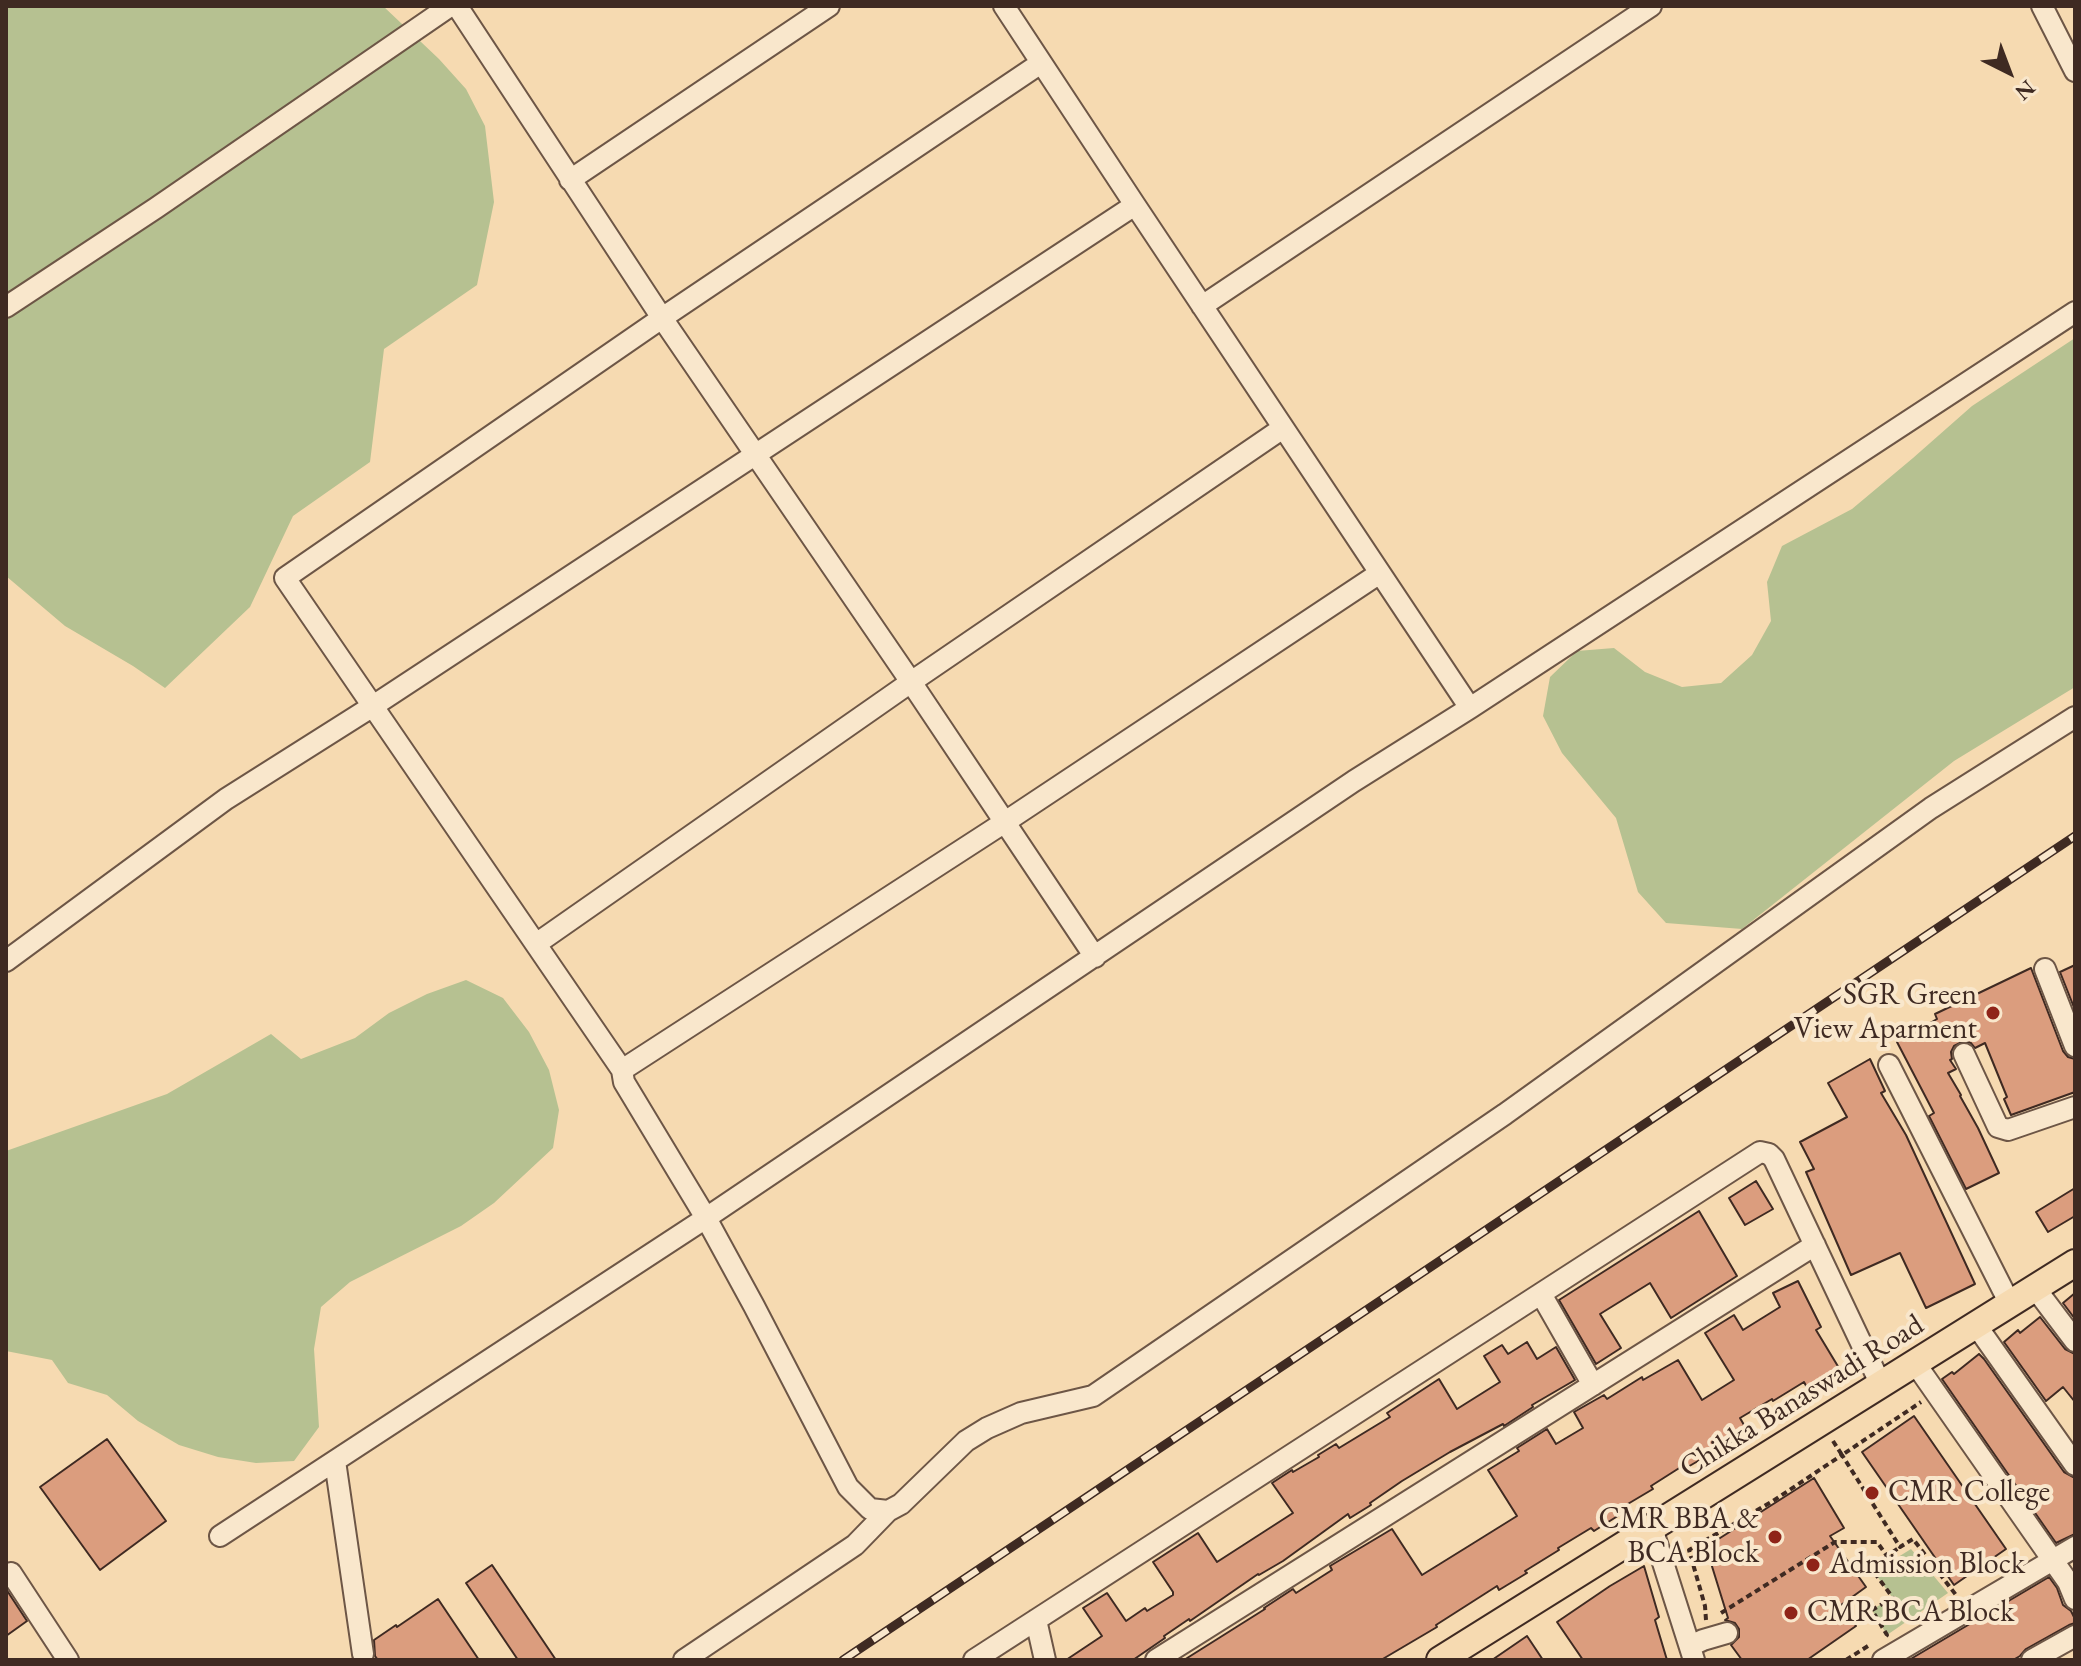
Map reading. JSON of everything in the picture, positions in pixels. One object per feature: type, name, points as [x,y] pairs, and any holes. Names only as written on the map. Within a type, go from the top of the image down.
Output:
[{"type":"main road","name":"Chikka Banaswadi Road","points":[[1440,1660],[2075,1263]]},
{"type":"street","points":[[6,307],[450,6]]},
{"type":"street","points":[[457,6],[662,318],[1095,957]]},
{"type":"street","points":[[570,180],[829,6]]},
{"type":"street","points":[[1004,6],[1470,708]]},
{"type":"street","points":[[1202,306],[1651,6]]},
{"type":"street","points":[[2042,6],[2075,71]]},
{"type":"street","points":[[888,1511],[870,1509],[848,1487],[706,1218],[624,1082],[622,1070],[285,578],[662,318],[1041,63]]},
{"type":"street","points":[[6,961],[226,799],[373,706],[1135,205]]},
{"type":"street","points":[[220,1536],[706,1218],[1354,781],[2075,312]]},
{"type":"street","points":[[536,944],[911,682],[1283,428]]},
{"type":"street","points":[[622,1070],[1005,822],[1380,573]]},
{"type":"street","points":[[684,1660],[855,1545],[966,1441],[1021,1413],[1093,1396],[1505,1114],[1931,808],[2075,717]]},
{"type":"street","points":[[2045,969],[2075,1046]]},
{"type":"street","points":[[1964,1054],[1998,1127],[2008,1130],[2075,1107]]},
{"type":"street","points":[[1889,1065],[2010,1304]]},
{"type":"street","points":[[974,1660],[1760,1152],[1774,1159],[1881,1385]]},
{"type":"street","points":[[1156,1660],[1815,1245]]},
{"type":"street","points":[[2035,1288],[2075,1341]]},
{"type":"street","points":[[1541,1294],[1593,1385]]},
{"type":"street","points":[[1976,1325],[2075,1465]]},
{"type":"street","points":[[1915,1363],[2068,1582],[2075,1599]]},
{"type":"street","points":[[335,1461],[363,1654]]},
{"type":"street","points":[[1652,1528],[1692,1653],[1714,1632]]},
{"type":"street","points":[[1883,1660],[2075,1547]]},
{"type":"street","points":[[11,1573],[68,1660]]},
{"type":"street","points":[[1036,1620],[1045,1660]]},
{"type":"street","points":[[2032,1660],[2075,1636]]},
{"type":"path","points":[[1714,1632],[1689,1550],[1773,1501],[1925,1400]]},
{"type":"path","points":[[1842,1455],[1900,1547]]},
{"type":"path","points":[[1846,1660],[1887,1635],[1872,1610],[1893,1598],[1874,1572],[1887,1556],[1913,1539],[1956,1595]]},
{"type":"path","points":[[1714,1632],[1734,1604],[1835,1542],[1877,1542],[1887,1556]]},
{"type":"green space","points":[[6,6],[383,6],[466,89],[485,126],[494,202],[477,285],[384,349],[370,462],[293,516],[250,607],[165,688],[65,626],[6,576]]},
{"type":"green space","points":[[2075,338],[2075,687],[1954,761],[1742,929],[1666,923],[1638,892],[1616,818],[1562,753],[1543,716],[1550,677],[1577,651],[1614,648],[1645,672],[1682,687],[1721,683],[1752,655],[1771,621],[1767,582],[1782,546],[1852,509],[1972,406]]},
{"type":"green space","points":[[466,980],[503,998],[529,1032],[549,1070],[559,1110],[553,1148],[494,1203],[461,1226],[350,1282],[321,1307],[314,1349],[319,1427],[294,1461],[256,1463],[218,1457],[179,1445],[138,1421],[107,1395],[68,1383],[52,1360],[6,1351],[6,1151],[167,1094],[271,1034],[301,1059],[355,1038],[389,1013],[427,994]]},
{"type":"green space","points":[[1911,1549],[1948,1593],[1887,1635],[1872,1610],[1892,1597],[1874,1572]]},
{"type":"building","points":[[2075,965],[2075,1010],[2060,972]]},
{"type":"building","points":[[2031,968],[2063,1051],[2075,1059],[2075,1092],[2011,1115],[1985,1043],[1975,1048],[1964,1041],[1954,1046],[1950,1060],[1956,1069],[1948,1073],[1999,1173],[1966,1189],[1929,1116],[1934,1113],[1897,1042],[1937,1019],[1935,1014]]},
{"type":"building","points":[[1870,1059],[1885,1091],[1881,1093],[1906,1135],[1975,1284],[1926,1308],[1900,1253],[1851,1275],[1806,1172],[1814,1169],[1800,1142],[1847,1117],[1828,1083]]},
{"type":"building","points":[[1756,1181],[1773,1209],[1745,1225],[1729,1198]]},
{"type":"building","points":[[2075,1188],[2075,1216],[2048,1232],[2036,1212]]},
{"type":"building","points":[[1699,1211],[1737,1276],[1671,1318],[1650,1283],[1600,1314],[1621,1348],[1596,1364],[1559,1300]]},
{"type":"building","points":[[1798,1281],[1821,1327],[1816,1330],[1842,1373],[1810,1393],[1804,1382],[1740,1418],[1748,1432],[1651,1486],[1653,1489],[1621,1508],[1624,1512],[1558,1548],[1525,1571],[1527,1573],[1499,1590],[1497,1586],[1381,1660],[1184,1660],[1293,1589],[1296,1593],[1332,1570],[1330,1566],[1392,1529],[1422,1575],[1517,1516],[1488,1470],[1547,1429],[1556,1444],[1583,1428],[1574,1412],[1604,1395],[1607,1399],[1642,1377],[1643,1380],[1678,1360],[1702,1400],[1734,1380],[1705,1333],[1734,1315],[1743,1330],[1780,1307],[1773,1293]]},
{"type":"building","points":[[2075,1293],[2075,1319],[2063,1303]]},
{"type":"building","points":[[2040,1317],[2065,1349],[2075,1354],[2075,1402],[2063,1387],[2046,1401],[2004,1342]]},
{"type":"building","points":[[1527,1342],[1537,1359],[1556,1347],[1575,1380],[1504,1426],[1450,1452],[1402,1481],[1350,1518],[1348,1514],[1283,1561],[1189,1619],[1133,1660],[1066,1660],[1102,1636],[1083,1608],[1107,1593],[1126,1621],[1145,1608],[1147,1611],[1173,1595],[1153,1562],[1198,1533],[1217,1562],[1293,1513],[1272,1483],[1336,1444],[1339,1448],[1390,1417],[1387,1413],[1439,1379],[1457,1409],[1500,1382],[1484,1356],[1502,1345],[1508,1354]]},
{"type":"building","points":[[1979,1354],[2064,1472],[2075,1478],[2075,1534],[2056,1543],[1942,1379],[1952,1372],[1954,1374]]},
{"type":"building","points":[[1914,1416],[2006,1549],[1954,1585],[1862,1452]]},
{"type":"building","points":[[107,1439],[166,1521],[100,1570],[40,1487]]},
{"type":"building","points":[[1814,1478],[1844,1528],[1830,1536],[1866,1587],[1841,1605],[1856,1626],[1807,1660],[1742,1660],[1731,1645],[1739,1637],[1739,1629],[1735,1623],[1725,1620],[1728,1618],[1706,1547]]},
{"type":"building","points":[[492,1565],[556,1660],[518,1660],[466,1583]]},
{"type":"building","points":[[1644,1566],[1659,1617],[1655,1620],[1667,1660],[1583,1660],[1557,1622]]},
{"type":"building","points":[[2049,1577],[2063,1605],[2071,1611],[2075,1623],[2026,1649],[2020,1656],[2013,1660],[1909,1660]]},
{"type":"building","points":[[6,1589],[27,1621],[6,1636]]},
{"type":"building","points":[[438,1599],[479,1660],[378,1660],[374,1640]]},
{"type":"building","points":[[1527,1636],[1543,1660],[1492,1660]]},
{"type":"railway","points":[[843,1660],[2075,836]]},
{"type":"place","name":"SGR Green View Aparment","points":[[1993,1013]]},
{"type":"place","name":"CMR College","points":[[1872,1493]]},
{"type":"place","name":"CMR BBA & BCA Block","points":[[1775,1537]]},
{"type":"place","name":"Admission Block","points":[[1813,1565]]},
{"type":"place","name":"CMR BCA Block","points":[[1791,1613]]}]
